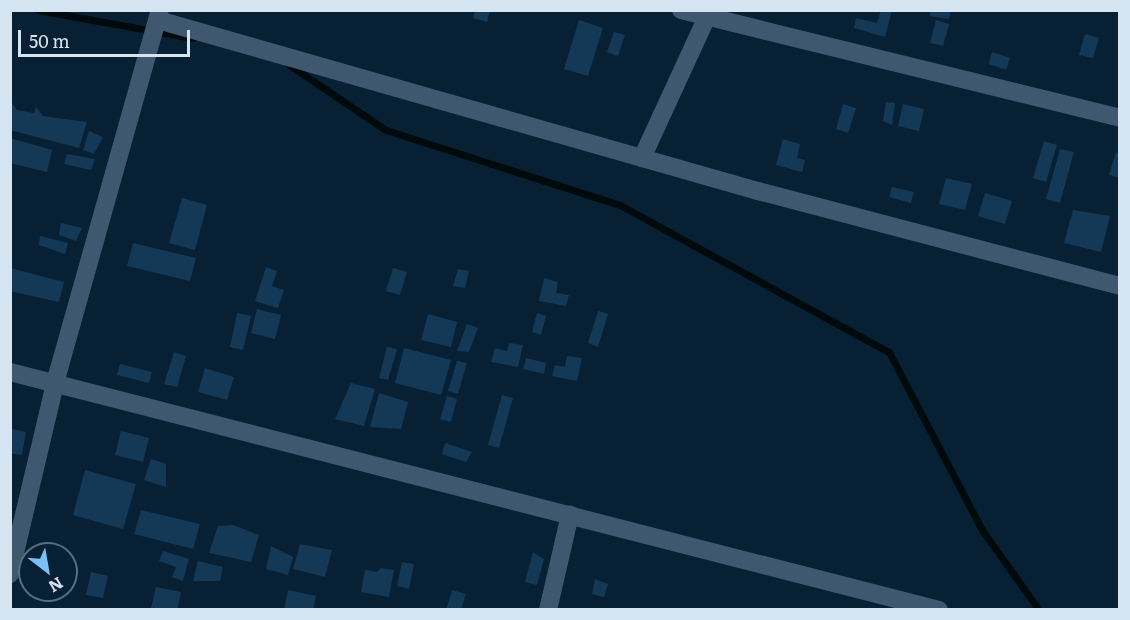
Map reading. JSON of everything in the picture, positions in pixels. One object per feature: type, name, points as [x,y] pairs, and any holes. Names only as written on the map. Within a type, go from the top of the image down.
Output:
[{"type":"street","points":[[681,10],[709,14],[1119,117]]},
{"type":"street","points":[[642,158],[709,14]]},
{"type":"street","points":[[10,574],[55,383],[159,15],[642,158],[1119,286]]},
{"type":"street","points":[[10,372],[939,609]]},
{"type":"street","points":[[548,609],[570,515]]},
{"type":"building","points":[[475,10],[490,10],[487,22],[473,18]]},
{"type":"building","points":[[881,10],[892,10],[885,37],[854,28],[856,18],[877,23]]},
{"type":"building","points":[[931,10],[951,10],[949,19],[930,16]]},
{"type":"building","points":[[579,20],[603,28],[588,76],[564,69]]},
{"type":"building","points":[[936,20],[949,24],[943,46],[930,43]]},
{"type":"building","points":[[614,32],[625,35],[618,56],[607,52]]},
{"type":"building","points":[[1085,34],[1099,38],[1093,58],[1079,55]]},
{"type":"building","points":[[992,52],[1010,58],[1006,70],[989,64]]},
{"type":"building","points":[[10,100],[17,110],[34,113],[36,107],[43,116],[87,122],[79,148],[10,130]]},
{"type":"building","points":[[886,102],[895,103],[892,125],[883,121]]},
{"type":"building","points":[[843,104],[856,108],[848,133],[836,129]]},
{"type":"building","points":[[903,104],[924,109],[919,131],[898,126]]},
{"type":"building","points":[[89,131],[103,137],[94,154],[83,150]]},
{"type":"building","points":[[10,138],[52,150],[47,172],[10,163]]},
{"type":"building","points":[[783,139],[800,144],[797,158],[805,160],[802,172],[776,165]]},
{"type":"building","points":[[1044,141],[1057,145],[1046,182],[1033,178]]},
{"type":"building","points":[[1060,149],[1074,152],[1060,203],[1046,199]]},
{"type":"building","points":[[1116,152],[1120,154],[1120,178],[1109,175]]},
{"type":"building","points":[[67,154],[95,159],[91,170],[64,164]]},
{"type":"building","points":[[946,178],[972,184],[965,210],[939,204]]},
{"type":"building","points":[[892,187],[914,192],[911,203],[889,197]]},
{"type":"building","points":[[985,193],[1012,201],[1005,224],[978,216]]},
{"type":"building","points":[[182,198],[207,205],[195,250],[169,243]]},
{"type":"building","points":[[1073,210],[1110,216],[1101,252],[1064,243]]},
{"type":"building","points":[[61,223],[82,228],[76,241],[59,235]]},
{"type":"building","points":[[40,236],[68,243],[65,254],[39,245]]},
{"type":"building","points":[[133,243],[196,258],[190,281],[127,266]]},
{"type":"building","points":[[266,267],[277,271],[272,286],[284,290],[278,308],[255,301]]},
{"type":"building","points":[[10,268],[64,282],[59,302],[10,291]]},
{"type":"building","points":[[393,268],[407,272],[400,295],[386,291]]},
{"type":"building","points":[[458,269],[469,271],[465,288],[453,286]]},
{"type":"building","points":[[544,278],[558,282],[556,293],[569,295],[566,306],[539,301]]},
{"type":"building","points":[[257,309],[281,315],[275,339],[251,333]]},
{"type":"building","points":[[598,311],[608,314],[598,347],[588,343]]},
{"type":"building","points":[[237,313],[251,316],[243,350],[230,347]]},
{"type":"building","points":[[537,313],[546,316],[541,335],[532,332]]},
{"type":"building","points":[[428,314],[457,322],[451,347],[421,340]]},
{"type":"building","points":[[467,324],[478,328],[469,352],[457,351]]},
{"type":"building","points":[[509,343],[523,345],[518,367],[491,362],[495,348],[507,351]]},
{"type":"building","points":[[387,347],[397,349],[388,380],[379,378]]},
{"type":"building","points":[[404,348],[451,360],[441,395],[395,383]]},
{"type":"building","points":[[174,352],[186,356],[177,387],[164,384]]},
{"type":"building","points":[[567,356],[582,358],[577,381],[552,376],[555,365],[565,367]]},
{"type":"building","points":[[526,358],[546,363],[544,374],[523,369]]},
{"type":"building","points":[[457,361],[467,363],[458,394],[448,391]]},
{"type":"building","points":[[120,364],[152,372],[149,383],[117,375]]},
{"type":"building","points":[[205,368],[234,377],[227,400],[198,392]]},
{"type":"building","points":[[351,383],[375,389],[364,426],[335,419]]},
{"type":"building","points":[[379,393],[408,402],[401,429],[370,427]]},
{"type":"building","points":[[502,395],[513,398],[499,448],[488,445]]},
{"type":"building","points":[[447,396],[457,399],[451,422],[440,419]]},
{"type":"building","points":[[12,429],[26,432],[22,455],[10,453]]},
{"type":"building","points":[[121,431],[149,438],[143,462],[115,455]]},
{"type":"building","points":[[445,443],[472,452],[466,462],[442,454]]},
{"type":"building","points":[[151,459],[166,464],[166,487],[144,480]]},
{"type":"building","points":[[85,470],[136,484],[123,529],[73,515]]},
{"type":"building","points":[[141,510],[200,524],[193,549],[134,534]]},
{"type":"building","points":[[233,525],[259,535],[251,562],[209,553],[218,526]]},
{"type":"building","points":[[300,544],[332,550],[325,577],[293,569]]},
{"type":"building","points":[[271,546],[293,557],[288,575],[266,569]]},
{"type":"building","points":[[163,551],[189,559],[183,581],[172,577],[176,567],[159,561]]},
{"type":"building","points":[[533,552],[544,559],[537,585],[525,582]]},
{"type":"building","points":[[198,561],[223,567],[220,581],[193,581]]},
{"type":"building","points":[[402,562],[414,564],[409,589],[397,586]]},
{"type":"building","points":[[381,568],[394,570],[389,597],[361,592],[365,570],[377,572]]},
{"type":"building","points":[[91,572],[108,576],[103,598],[86,595]]},
{"type":"building","points":[[595,579],[608,584],[604,597],[592,594]]},
{"type":"building","points":[[156,587],[181,592],[177,610],[151,608]]},
{"type":"building","points":[[288,590],[316,596],[313,610],[284,610]]},
{"type":"building","points":[[452,590],[466,594],[461,610],[446,610]]},
{"type":"waterway","points":[[38,10],[192,38]]},
{"type":"waterway","points":[[288,64],[386,130],[620,205],[889,352],[982,530],[1039,610]]}]
